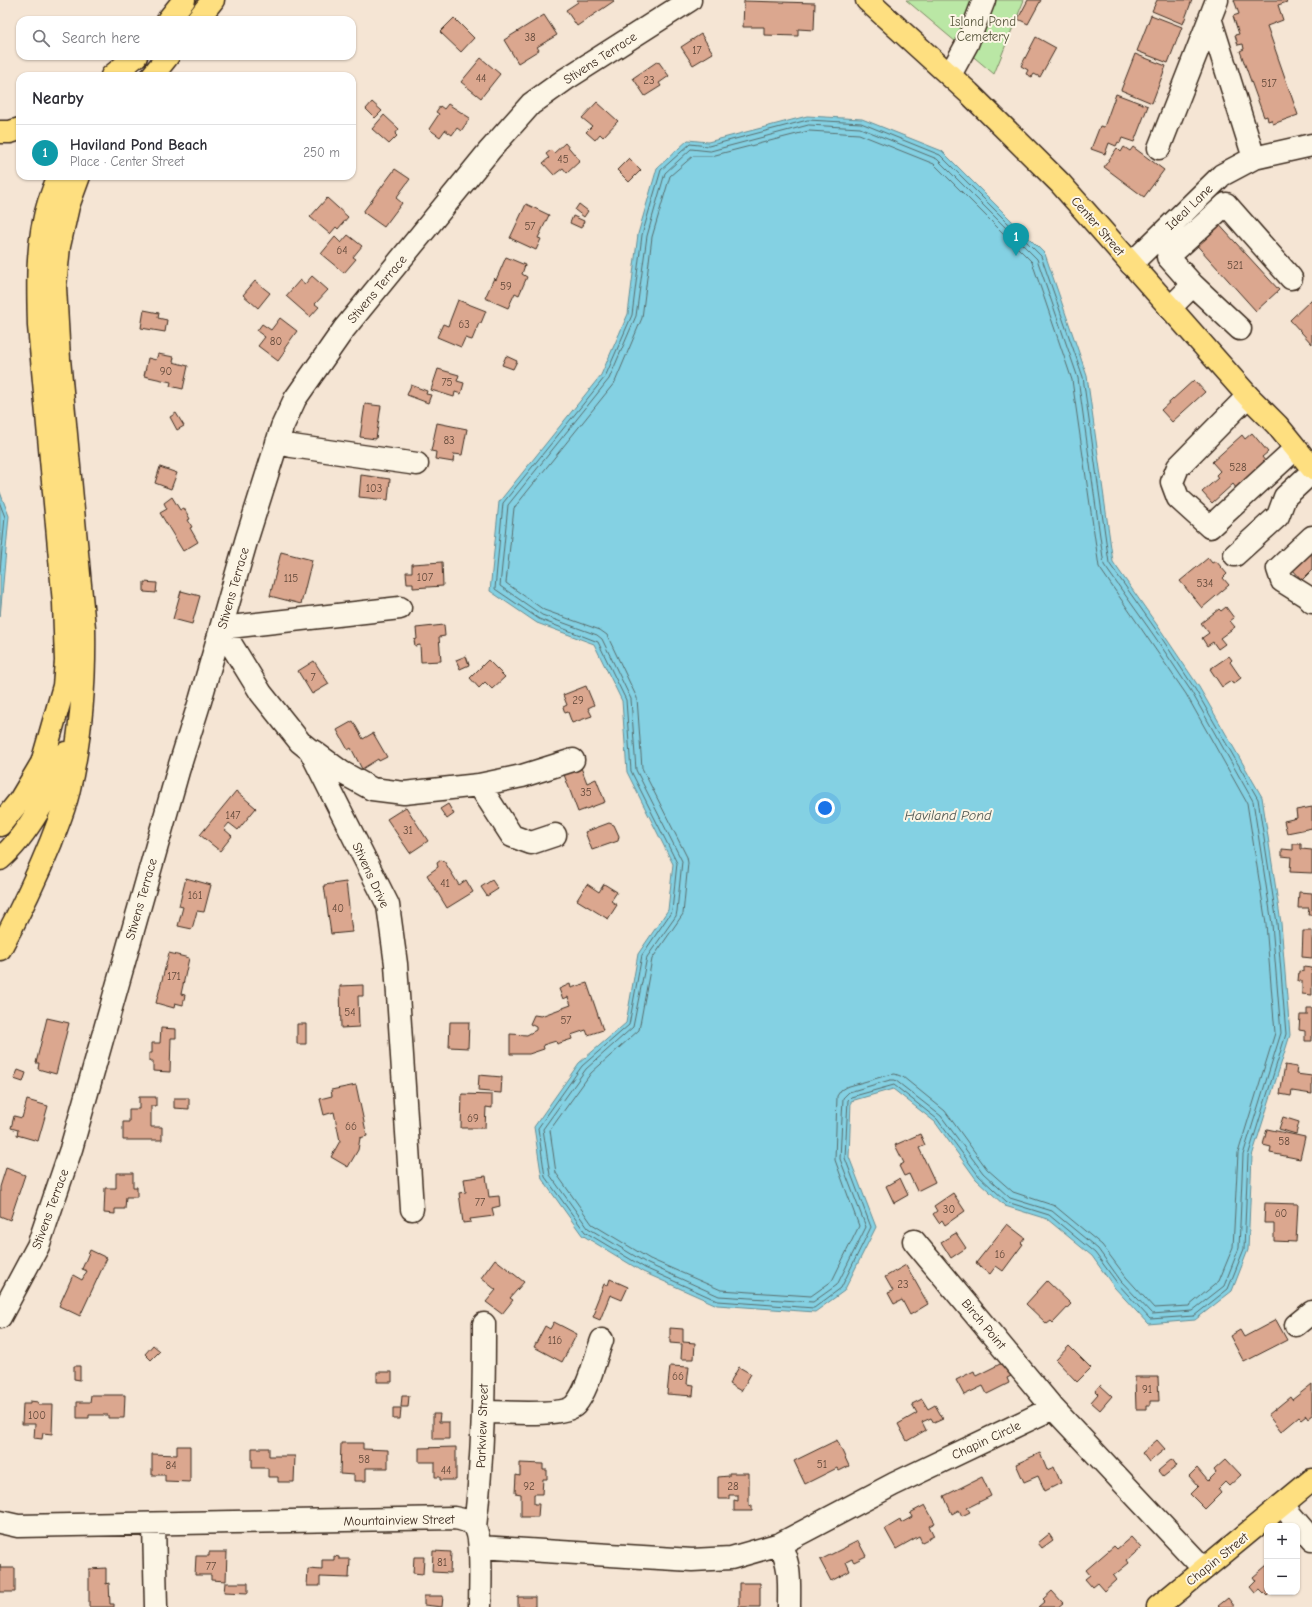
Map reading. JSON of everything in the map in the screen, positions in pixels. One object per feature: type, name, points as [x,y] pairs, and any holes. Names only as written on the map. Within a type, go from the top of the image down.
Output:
[{"type":"main road","points":[[171,16],[184,0]]},
{"type":"main road","points":[[200,16],[213,0]]},
{"type":"main road","name":"Center Street","points":[[868,0],[950,75],[1060,183],[1248,396],[1277,425],[1312,468]]},
{"type":"main road","points":[[117,72],[133,60]]},
{"type":"main road","points":[[127,72],[135,60]]},
{"type":"main road","points":[[155,72],[165,60]]},
{"type":"main road","points":[[0,132],[16,130]]},
{"type":"main road","points":[[0,825],[20,800],[42,763],[64,686],[66,661],[64,603],[39,326],[38,283],[42,231],[48,203],[57,180]]},
{"type":"main road","points":[[0,949],[16,920],[39,871],[68,794],[80,729],[85,665],[84,628],[59,359],[55,287],[59,246],[68,206],[78,180]]},
{"type":"main road","points":[[0,859],[29,824],[52,786],[63,762],[77,711],[81,680],[84,628]]},
{"type":"main road","name":"Chapin Street","points":[[1158,1607],[1312,1480]]},
{"type":"street","name":"Stivens Terrace","points":[[0,1318],[38,1246],[71,1149],[178,771],[249,531],[282,427],[295,399],[344,329],[490,150],[531,104],[566,79],[690,0]]},
{"type":"street","points":[[950,75],[967,44],[984,0]]},
{"type":"street","points":[[1159,148],[1213,9]]},
{"type":"street","points":[[1213,9],[1254,158]]},
{"type":"street","name":"Ideal Lane","points":[[1131,264],[1222,175],[1254,158],[1312,145]]},
{"type":"street","points":[[1240,329],[1193,285],[1168,258],[1226,204],[1291,278]]},
{"type":"street","points":[[1170,308],[1193,285]]},
{"type":"street","points":[[1248,396],[1178,467],[1172,482],[1178,498],[1210,527],[1295,449]]},
{"type":"street","points":[[277,442],[292,446],[417,464]]},
{"type":"street","points":[[1235,555],[1278,516],[1285,497],[1312,472]]},
{"type":"street","points":[[1312,538],[1278,569],[1282,581],[1306,596],[1312,602]]},
{"type":"street","points":[[221,628],[400,608]]},
{"type":"street","name":"Stivens Drive","points":[[221,628],[261,692],[300,742],[310,750],[388,905],[396,964],[412,1209]]},
{"type":"street","points":[[310,750],[343,773],[372,789],[404,793],[479,785],[522,776],[573,760]]},
{"type":"street","points":[[479,785],[512,836],[531,844],[555,835]]},
{"type":"street","name":"Birch Point","points":[[914,1241],[1053,1408]]},
{"type":"street","name":"Parkview Street","points":[[480,1607],[477,1537],[484,1412],[484,1324]]},
{"type":"street","points":[[484,1412],[550,1413],[565,1411],[574,1406],[584,1390],[602,1340]]},
{"type":"street","points":[[1053,1408],[1204,1569]]},
{"type":"street","name":"Chapin Circle","points":[[780,1544],[894,1484],[1053,1408]]},
{"type":"street","points":[[1282,1505],[1312,1540]]},
{"type":"street","name":"Mountainview Street","points":[[0,1522],[21,1526],[454,1518],[465,1520],[477,1537],[692,1560],[731,1558],[780,1544]]},
{"type":"street","points":[[154,1524],[156,1607]]},
{"type":"street","points":[[780,1544],[787,1558],[789,1576],[789,1607]]},
{"type":"green space","name":"Island Pond Cemetery","points":[[906,0],[1024,0],[994,74]]},
{"type":"water","name":"Haviland Pond","points":[[807,116],[862,119],[942,151],[1045,254],[1087,376],[1113,562],[1199,687],[1262,797],[1281,923],[1290,1035],[1252,1156],[1248,1250],[1232,1291],[1195,1320],[1148,1324],[1114,1287],[1092,1256],[1047,1219],[1005,1206],[976,1179],[935,1122],[893,1089],[851,1101],[849,1157],[876,1227],[844,1291],[815,1312],[717,1305],[643,1272],[582,1235],[542,1179],[534,1127],[579,1063],[626,1023],[638,954],[668,910],[673,864],[627,772],[622,701],[594,644],[537,623],[490,591],[499,502],[601,375],[628,314],[638,234],[657,168],[688,140],[708,142]]},
{"type":"water","points":[[0,492],[9,516],[0,617]]},
{"type":"building","points":[[577,0],[614,1],[577,26],[566,10],[578,2]]},
{"type":"building","points":[[1028,0],[1041,0],[1028,24],[1018,19]]},
{"type":"building","points":[[1157,0],[1192,0],[1183,24],[1152,11]]},
{"type":"building","points":[[1234,0],[1286,0],[1287,2],[1278,5],[1283,20],[1267,26],[1298,115],[1273,124],[1271,120],[1268,121],[1267,116],[1264,117],[1240,51],[1244,49],[1243,44],[1238,45],[1235,35],[1239,34],[1233,16],[1239,14]]},
{"type":"building","points":[[744,1],[815,3],[814,30],[798,29],[798,36],[764,35],[764,27],[743,27]]},
{"type":"building","points":[[544,15],[557,35],[537,47],[539,50],[518,63],[504,40]]},
{"type":"building","points":[[1151,15],[1182,27],[1168,63],[1137,51]]},
{"type":"building","points":[[454,18],[474,38],[461,52],[440,32]]},
{"type":"building","points":[[701,34],[713,53],[693,65],[681,47]]},
{"type":"building","points":[[1036,37],[1056,48],[1040,77],[1034,74],[1032,77],[1026,74],[1028,70],[1021,66]]},
{"type":"building","points":[[1135,54],[1166,66],[1152,103],[1121,90]]},
{"type":"building","points":[[481,58],[500,74],[481,98],[461,82]]},
{"type":"building","points":[[658,61],[669,76],[659,83],[661,86],[645,96],[633,78]]},
{"type":"building","points":[[1116,94],[1148,106],[1134,142],[1122,138],[1120,143],[1118,142],[1116,146],[1109,143],[1105,154],[1091,149],[1100,126],[1104,127]]},
{"type":"building","points":[[372,102],[382,111],[375,118],[366,109]]},
{"type":"building","points":[[597,102],[618,121],[603,137],[600,134],[595,140],[586,132],[592,126],[582,118]]},
{"type":"building","points":[[448,104],[470,118],[461,131],[457,128],[452,135],[445,130],[440,137],[429,129],[439,114],[436,112],[440,106],[444,109]]},
{"type":"building","points":[[384,115],[399,129],[395,134],[397,136],[389,144],[372,129]]},
{"type":"building","points":[[565,143],[580,161],[567,173],[563,168],[554,175],[543,163],[549,158],[546,154],[551,150],[554,153]]},
{"type":"building","points":[[1124,147],[1130,151],[1133,147],[1164,170],[1144,197],[1104,167],[1117,148],[1121,152]]},
{"type":"building","points":[[629,158],[641,170],[629,182],[617,170]]},
{"type":"building","points":[[395,169],[410,179],[396,198],[402,203],[384,227],[363,212]]},
{"type":"building","points":[[327,198],[348,217],[338,229],[336,227],[330,234],[310,217]]},
{"type":"building","points":[[526,204],[549,215],[538,238],[541,239],[536,250],[510,238]]},
{"type":"building","points":[[579,204],[588,211],[584,217],[575,210]]},
{"type":"building","points":[[573,216],[584,221],[581,228],[570,223]]},
{"type":"building","points":[[1214,219],[1279,290],[1256,311],[1192,240]]},
{"type":"building","points":[[348,235],[362,246],[353,257],[356,259],[344,273],[321,254],[335,237],[341,243]]},
{"type":"building","points":[[506,257],[525,265],[522,274],[527,277],[519,295],[515,293],[508,308],[485,298],[494,278],[496,280]]},
{"type":"building","points":[[312,276],[328,290],[315,304],[319,307],[310,317],[286,296],[300,280],[305,284]]},
{"type":"building","points":[[255,281],[270,293],[258,308],[243,295]]},
{"type":"building","points":[[1312,299],[1312,344],[1290,320]]},
{"type":"building","points":[[458,300],[486,311],[472,340],[465,338],[461,347],[437,337],[443,324],[448,326]]},
{"type":"building","points":[[144,310],[159,313],[158,318],[167,320],[165,332],[141,328]]},
{"type":"building","points":[[280,318],[297,331],[284,349],[286,350],[278,361],[258,346],[265,337],[257,331],[262,324],[271,330]]},
{"type":"building","points":[[158,354],[174,357],[173,362],[188,366],[183,389],[170,386],[171,382],[144,376],[148,358],[156,360]]},
{"type":"building","points":[[506,356],[517,361],[513,369],[502,365]]},
{"type":"building","points":[[438,369],[459,375],[457,381],[464,383],[461,394],[455,392],[454,397],[431,390]]},
{"type":"building","points":[[1194,380],[1205,392],[1172,422],[1161,410]]},
{"type":"building","points":[[411,385],[427,391],[426,394],[431,395],[428,403],[407,395]]},
{"type":"building","points":[[365,404],[381,406],[376,439],[360,437]]},
{"type":"building","points":[[176,413],[184,426],[177,430],[170,417]]},
{"type":"building","points":[[437,423],[467,429],[462,455],[454,454],[453,462],[435,459],[436,452],[431,451]]},
{"type":"building","points":[[1252,433],[1268,452],[1262,457],[1266,462],[1236,488],[1233,484],[1212,503],[1202,492],[1218,478],[1216,475],[1220,471],[1212,462],[1242,435],[1245,439]]},
{"type":"building","points":[[160,467],[177,473],[171,489],[155,483]]},
{"type":"building","points":[[361,475],[390,479],[388,500],[359,497]]},
{"type":"building","points":[[172,497],[180,510],[184,508],[190,519],[188,520],[192,527],[190,528],[198,542],[183,551],[160,513],[167,509],[164,503]]},
{"type":"building","points":[[281,552],[312,560],[301,604],[270,596]]},
{"type":"building","points":[[1312,552],[1312,570],[1302,580],[1291,568]]},
{"type":"building","points":[[1208,558],[1212,563],[1216,561],[1227,574],[1223,578],[1229,585],[1202,608],[1180,581]]},
{"type":"building","points":[[442,562],[443,586],[413,588],[413,583],[407,583],[406,572],[412,572],[412,564]]},
{"type":"building","points":[[144,582],[157,583],[156,593],[144,592]]},
{"type":"building","points":[[181,591],[200,596],[192,624],[173,619]]},
{"type":"building","points":[[1226,607],[1234,618],[1230,621],[1235,627],[1220,638],[1225,644],[1218,649],[1213,642],[1207,646],[1202,638],[1209,633],[1201,623],[1219,609],[1221,611]]},
{"type":"building","points":[[444,625],[445,636],[439,637],[441,661],[421,662],[420,645],[415,646],[414,640],[417,639],[416,628]]},
{"type":"building","points":[[466,656],[469,665],[460,669],[456,660]]},
{"type":"building","points":[[1229,656],[1232,660],[1230,662],[1241,678],[1233,684],[1231,681],[1222,687],[1210,669]]},
{"type":"building","points":[[488,660],[505,677],[492,689],[485,682],[479,688],[470,678]]},
{"type":"building","points":[[314,661],[329,684],[312,694],[298,671]]},
{"type":"building","points":[[586,686],[594,705],[588,708],[592,716],[572,723],[568,712],[565,713],[563,707],[567,705],[563,695]]},
{"type":"building","points":[[353,721],[363,739],[373,733],[387,757],[379,761],[378,759],[362,769],[351,748],[348,750],[337,730]]},
{"type":"building","points":[[580,765],[587,783],[596,779],[605,802],[578,812],[563,772]]},
{"type":"building","points":[[236,791],[256,808],[238,830],[229,823],[224,829],[232,836],[220,851],[200,835]]},
{"type":"building","points":[[448,804],[454,814],[447,819],[440,809]]},
{"type":"building","points":[[406,807],[428,841],[410,853],[387,819]]},
{"type":"building","points":[[1312,807],[1312,828],[1287,833],[1284,821],[1297,818],[1296,810]]},
{"type":"building","points":[[609,823],[614,825],[619,836],[618,841],[592,850],[585,832]]},
{"type":"building","points":[[1293,844],[1301,844],[1301,849],[1312,850],[1312,873],[1290,872],[1291,857],[1282,856],[1282,849],[1293,850]]},
{"type":"building","points":[[441,860],[444,861],[459,885],[466,880],[473,892],[447,908],[427,875],[438,867],[437,863]]},
{"type":"building","points":[[186,878],[211,885],[204,912],[197,911],[192,929],[178,926],[183,907],[179,906]]},
{"type":"building","points":[[492,880],[498,889],[487,896],[481,887]]},
{"type":"building","points":[[346,882],[352,932],[331,934],[324,885]]},
{"type":"building","points":[[587,884],[599,892],[604,884],[617,892],[611,901],[617,905],[608,919],[577,900]]},
{"type":"building","points":[[1299,892],[1312,893],[1312,915],[1308,915],[1309,908],[1298,908]]},
{"type":"building","points":[[1303,931],[1312,931],[1312,958],[1302,957]]},
{"type":"building","points":[[169,953],[189,958],[181,994],[185,995],[183,1005],[175,1003],[174,1008],[156,1003]]},
{"type":"building","points":[[1303,967],[1312,968],[1312,995],[1302,994],[1302,981],[1298,981],[1299,971],[1303,972]]},
{"type":"building","points":[[587,983],[603,1030],[588,1035],[586,1030],[571,1035],[572,1039],[557,1044],[556,1041],[543,1045],[544,1049],[529,1054],[510,1054],[510,1034],[527,1035],[536,1030],[536,1027],[530,1024],[534,1015],[541,1016],[571,1005],[568,997],[563,999],[559,989],[570,984],[571,988]]},
{"type":"building","points":[[363,985],[363,996],[358,996],[359,1027],[341,1028],[340,986]]},
{"type":"building","points":[[1307,1008],[1312,1008],[1312,1041],[1305,1041],[1305,1031],[1299,1030],[1300,1015],[1307,1015]]},
{"type":"building","points":[[47,1018],[69,1023],[56,1074],[38,1069],[39,1063],[36,1063]]},
{"type":"building","points":[[450,1022],[469,1022],[468,1048],[449,1047]]},
{"type":"building","points":[[297,1024],[306,1024],[306,1044],[297,1044]]},
{"type":"building","points":[[161,1028],[176,1029],[176,1038],[171,1038],[170,1072],[153,1071],[153,1061],[149,1061],[149,1053],[152,1053],[152,1043],[160,1043]]},
{"type":"building","points":[[1285,1065],[1297,1067],[1296,1074],[1312,1076],[1312,1094],[1292,1091],[1291,1096],[1280,1094]]},
{"type":"building","points":[[18,1070],[26,1073],[23,1082],[14,1079]]},
{"type":"building","points":[[479,1075],[502,1077],[501,1093],[478,1091]]},
{"type":"building","points":[[356,1085],[367,1136],[360,1138],[358,1150],[348,1167],[331,1157],[340,1141],[334,1112],[324,1115],[320,1099],[332,1096],[331,1090]]},
{"type":"building","points":[[462,1094],[492,1095],[492,1108],[486,1107],[485,1128],[461,1128]]},
{"type":"building","points":[[139,1097],[156,1097],[156,1106],[151,1106],[151,1127],[162,1127],[162,1140],[123,1140],[123,1122],[129,1122],[129,1109],[139,1109]]},
{"type":"building","points":[[174,1098],[189,1098],[189,1109],[174,1108]]},
{"type":"building","points":[[27,1100],[48,1106],[38,1141],[17,1135],[18,1130],[11,1128],[14,1116],[22,1118]]},
{"type":"building","points":[[1283,1117],[1299,1122],[1296,1134],[1279,1129]]},
{"type":"building","points":[[1267,1129],[1305,1137],[1300,1159],[1270,1153],[1271,1147],[1263,1145]]},
{"type":"building","points":[[920,1134],[925,1145],[919,1148],[935,1182],[917,1191],[909,1174],[904,1176],[899,1166],[904,1163],[895,1145]]},
{"type":"building","points":[[6,1168],[25,1175],[10,1220],[0,1216],[0,1187]]},
{"type":"building","points":[[116,1173],[133,1173],[133,1187],[137,1187],[137,1197],[126,1197],[125,1209],[115,1209],[115,1214],[104,1213],[105,1188],[116,1188]]},
{"type":"building","points":[[486,1176],[489,1197],[499,1196],[500,1206],[492,1208],[494,1216],[470,1219],[471,1222],[463,1223],[459,1193],[466,1192],[464,1179]]},
{"type":"building","points":[[900,1178],[908,1195],[894,1203],[886,1186]]},
{"type":"building","points":[[953,1193],[965,1211],[945,1225],[942,1220],[939,1223],[933,1214],[937,1211],[934,1206]]},
{"type":"building","points":[[1265,1203],[1298,1204],[1296,1242],[1274,1241],[1274,1223],[1264,1223]]},
{"type":"building","points":[[1007,1224],[1025,1238],[1021,1243],[1023,1244],[1003,1271],[996,1266],[990,1274],[976,1263]]},
{"type":"building","points":[[956,1233],[966,1248],[951,1258],[941,1242]]},
{"type":"building","points":[[90,1250],[107,1258],[80,1316],[59,1306],[73,1275],[82,1280],[87,1271],[82,1269]]},
{"type":"building","points":[[495,1259],[524,1282],[510,1298],[513,1300],[502,1314],[486,1302],[496,1290],[481,1278]]},
{"type":"building","points":[[906,1265],[928,1304],[910,1315],[902,1300],[894,1304],[888,1293],[893,1291],[885,1277]]},
{"type":"building","points":[[610,1279],[628,1287],[622,1300],[610,1295],[600,1320],[593,1317],[596,1310],[594,1309],[604,1284],[608,1285]]},
{"type":"building","points":[[1047,1281],[1071,1304],[1053,1323],[1051,1321],[1047,1324],[1026,1304]]},
{"type":"building","points":[[1276,1320],[1287,1340],[1244,1362],[1230,1336],[1240,1330],[1244,1337]]},
{"type":"building","points":[[554,1322],[577,1334],[562,1362],[534,1347],[545,1326],[550,1329]]},
{"type":"building","points":[[670,1328],[683,1329],[683,1342],[695,1343],[694,1359],[681,1359],[682,1344],[670,1343]]},
{"type":"building","points":[[153,1345],[160,1351],[151,1360],[145,1354]]},
{"type":"building","points":[[1069,1346],[1091,1368],[1077,1382],[1056,1360]]},
{"type":"building","points":[[1004,1362],[1011,1376],[1007,1378],[1009,1383],[987,1394],[983,1386],[964,1395],[956,1380],[974,1371],[976,1376]]},
{"type":"building","points":[[74,1366],[80,1366],[80,1380],[74,1379]]},
{"type":"building","points":[[670,1366],[689,1367],[687,1384],[694,1385],[693,1396],[667,1394]]},
{"type":"building","points":[[739,1367],[751,1374],[741,1391],[729,1384]]},
{"type":"building","points":[[377,1372],[392,1372],[392,1382],[377,1382]]},
{"type":"building","points":[[1135,1377],[1158,1377],[1159,1401],[1150,1401],[1150,1406],[1146,1406],[1146,1409],[1136,1409]]},
{"type":"building","points":[[1312,1384],[1312,1415],[1308,1418],[1306,1415],[1301,1419],[1299,1417],[1281,1432],[1268,1415],[1290,1397],[1292,1400]]},
{"type":"building","points":[[1100,1385],[1112,1396],[1100,1410],[1091,1402],[1098,1394],[1095,1391]]},
{"type":"building","points":[[91,1395],[125,1395],[124,1418],[108,1418],[108,1415],[89,1415],[89,1418],[77,1418],[77,1402],[90,1402]]},
{"type":"building","points":[[402,1396],[409,1396],[408,1407],[401,1407]]},
{"type":"building","points":[[922,1399],[928,1409],[935,1405],[943,1419],[934,1423],[931,1418],[922,1422],[926,1430],[907,1441],[898,1424],[917,1413],[912,1404]]},
{"type":"building","points":[[30,1401],[38,1402],[38,1405],[53,1405],[52,1434],[43,1433],[42,1439],[34,1438],[35,1424],[22,1424],[23,1404],[30,1404]]},
{"type":"building","points":[[393,1408],[401,1408],[400,1419],[393,1419]]},
{"type":"building","points":[[433,1414],[440,1414],[439,1422],[449,1422],[449,1439],[433,1439]]},
{"type":"building","points":[[837,1440],[849,1466],[839,1471],[837,1468],[805,1484],[794,1461]]},
{"type":"building","points":[[1157,1440],[1165,1449],[1149,1462],[1142,1453]]},
{"type":"building","points":[[341,1443],[363,1443],[363,1449],[388,1450],[388,1468],[366,1468],[366,1481],[354,1481],[354,1475],[340,1474]]},
{"type":"building","points":[[177,1446],[190,1446],[190,1482],[165,1481],[165,1475],[152,1475],[152,1454],[177,1455]]},
{"type":"building","points":[[456,1447],[456,1480],[440,1480],[440,1477],[435,1477],[435,1462],[419,1462],[419,1448]]},
{"type":"building","points":[[252,1448],[269,1448],[269,1456],[295,1456],[294,1482],[278,1482],[278,1477],[268,1477],[268,1468],[252,1468]]},
{"type":"building","points":[[1040,1453],[1047,1470],[1054,1467],[1061,1483],[1045,1491],[1038,1476],[1024,1482],[1016,1464]]},
{"type":"building","points":[[1172,1459],[1177,1466],[1163,1477],[1158,1471]]},
{"type":"building","points":[[1226,1459],[1241,1475],[1229,1486],[1225,1482],[1218,1489],[1221,1493],[1205,1509],[1190,1494],[1198,1486],[1189,1476],[1197,1468],[1208,1481],[1216,1473],[1214,1470]]},
{"type":"building","points":[[520,1463],[543,1464],[543,1470],[547,1470],[547,1479],[543,1479],[542,1494],[534,1494],[534,1504],[539,1504],[538,1517],[521,1517],[521,1494],[515,1493],[516,1475],[520,1476]]},
{"type":"building","points":[[729,1473],[749,1473],[749,1506],[752,1505],[752,1511],[734,1511],[734,1500],[738,1501],[738,1495],[729,1495],[729,1499],[718,1499],[718,1477],[729,1476]]},
{"type":"building","points":[[982,1477],[991,1496],[967,1508],[970,1512],[962,1516],[959,1510],[952,1514],[944,1496]]},
{"type":"building","points":[[925,1505],[935,1523],[929,1526],[934,1536],[922,1542],[919,1536],[896,1549],[885,1529],[900,1520],[901,1523],[912,1517],[910,1513]]},
{"type":"building","points":[[1049,1534],[1053,1540],[1042,1548],[1038,1543]]},
{"type":"building","points":[[1131,1537],[1141,1548],[1127,1560],[1129,1563],[1113,1576],[1116,1580],[1104,1591],[1097,1583],[1092,1587],[1085,1579],[1090,1575],[1086,1570],[1114,1546],[1117,1549]]},
{"type":"building","points":[[858,1541],[866,1556],[854,1562],[852,1559],[846,1562],[850,1571],[831,1581],[820,1560]]},
{"type":"building","points":[[433,1551],[451,1552],[450,1573],[432,1572]]},
{"type":"building","points":[[209,1552],[227,1552],[226,1581],[211,1580],[211,1575],[195,1575],[196,1556],[209,1556]]},
{"type":"building","points":[[334,1556],[339,1557],[339,1559],[350,1559],[349,1578],[320,1577],[320,1586],[307,1586],[308,1569],[322,1570],[322,1560],[334,1560]]},
{"type":"building","points":[[414,1557],[424,1557],[423,1574],[413,1573]]},
{"type":"building","points":[[0,1568],[15,1568],[15,1592],[0,1592]]},
{"type":"building","points":[[106,1568],[106,1584],[109,1583],[110,1604],[114,1604],[114,1607],[89,1607],[89,1569]]},
{"type":"building","points":[[1264,1568],[1264,1593],[1260,1589],[1255,1593],[1250,1587],[1256,1581],[1253,1577]]},
{"type":"building","points":[[225,1583],[248,1583],[248,1593],[224,1592]]},
{"type":"building","points":[[739,1583],[760,1583],[760,1607],[739,1607]]},
{"type":"building","points":[[1052,1591],[1063,1603],[1058,1607],[1038,1607],[1045,1601],[1043,1599]]},
{"type":"building","points":[[424,1596],[443,1596],[442,1607],[424,1605]]},
{"type":"building","points":[[518,1597],[535,1597],[535,1607],[518,1607]]},
{"type":"building","points":[[1228,1598],[1235,1607],[1218,1606]]},
{"type":"place","name":"Haviland Pond Beach","points":[[1016,256]]}]
